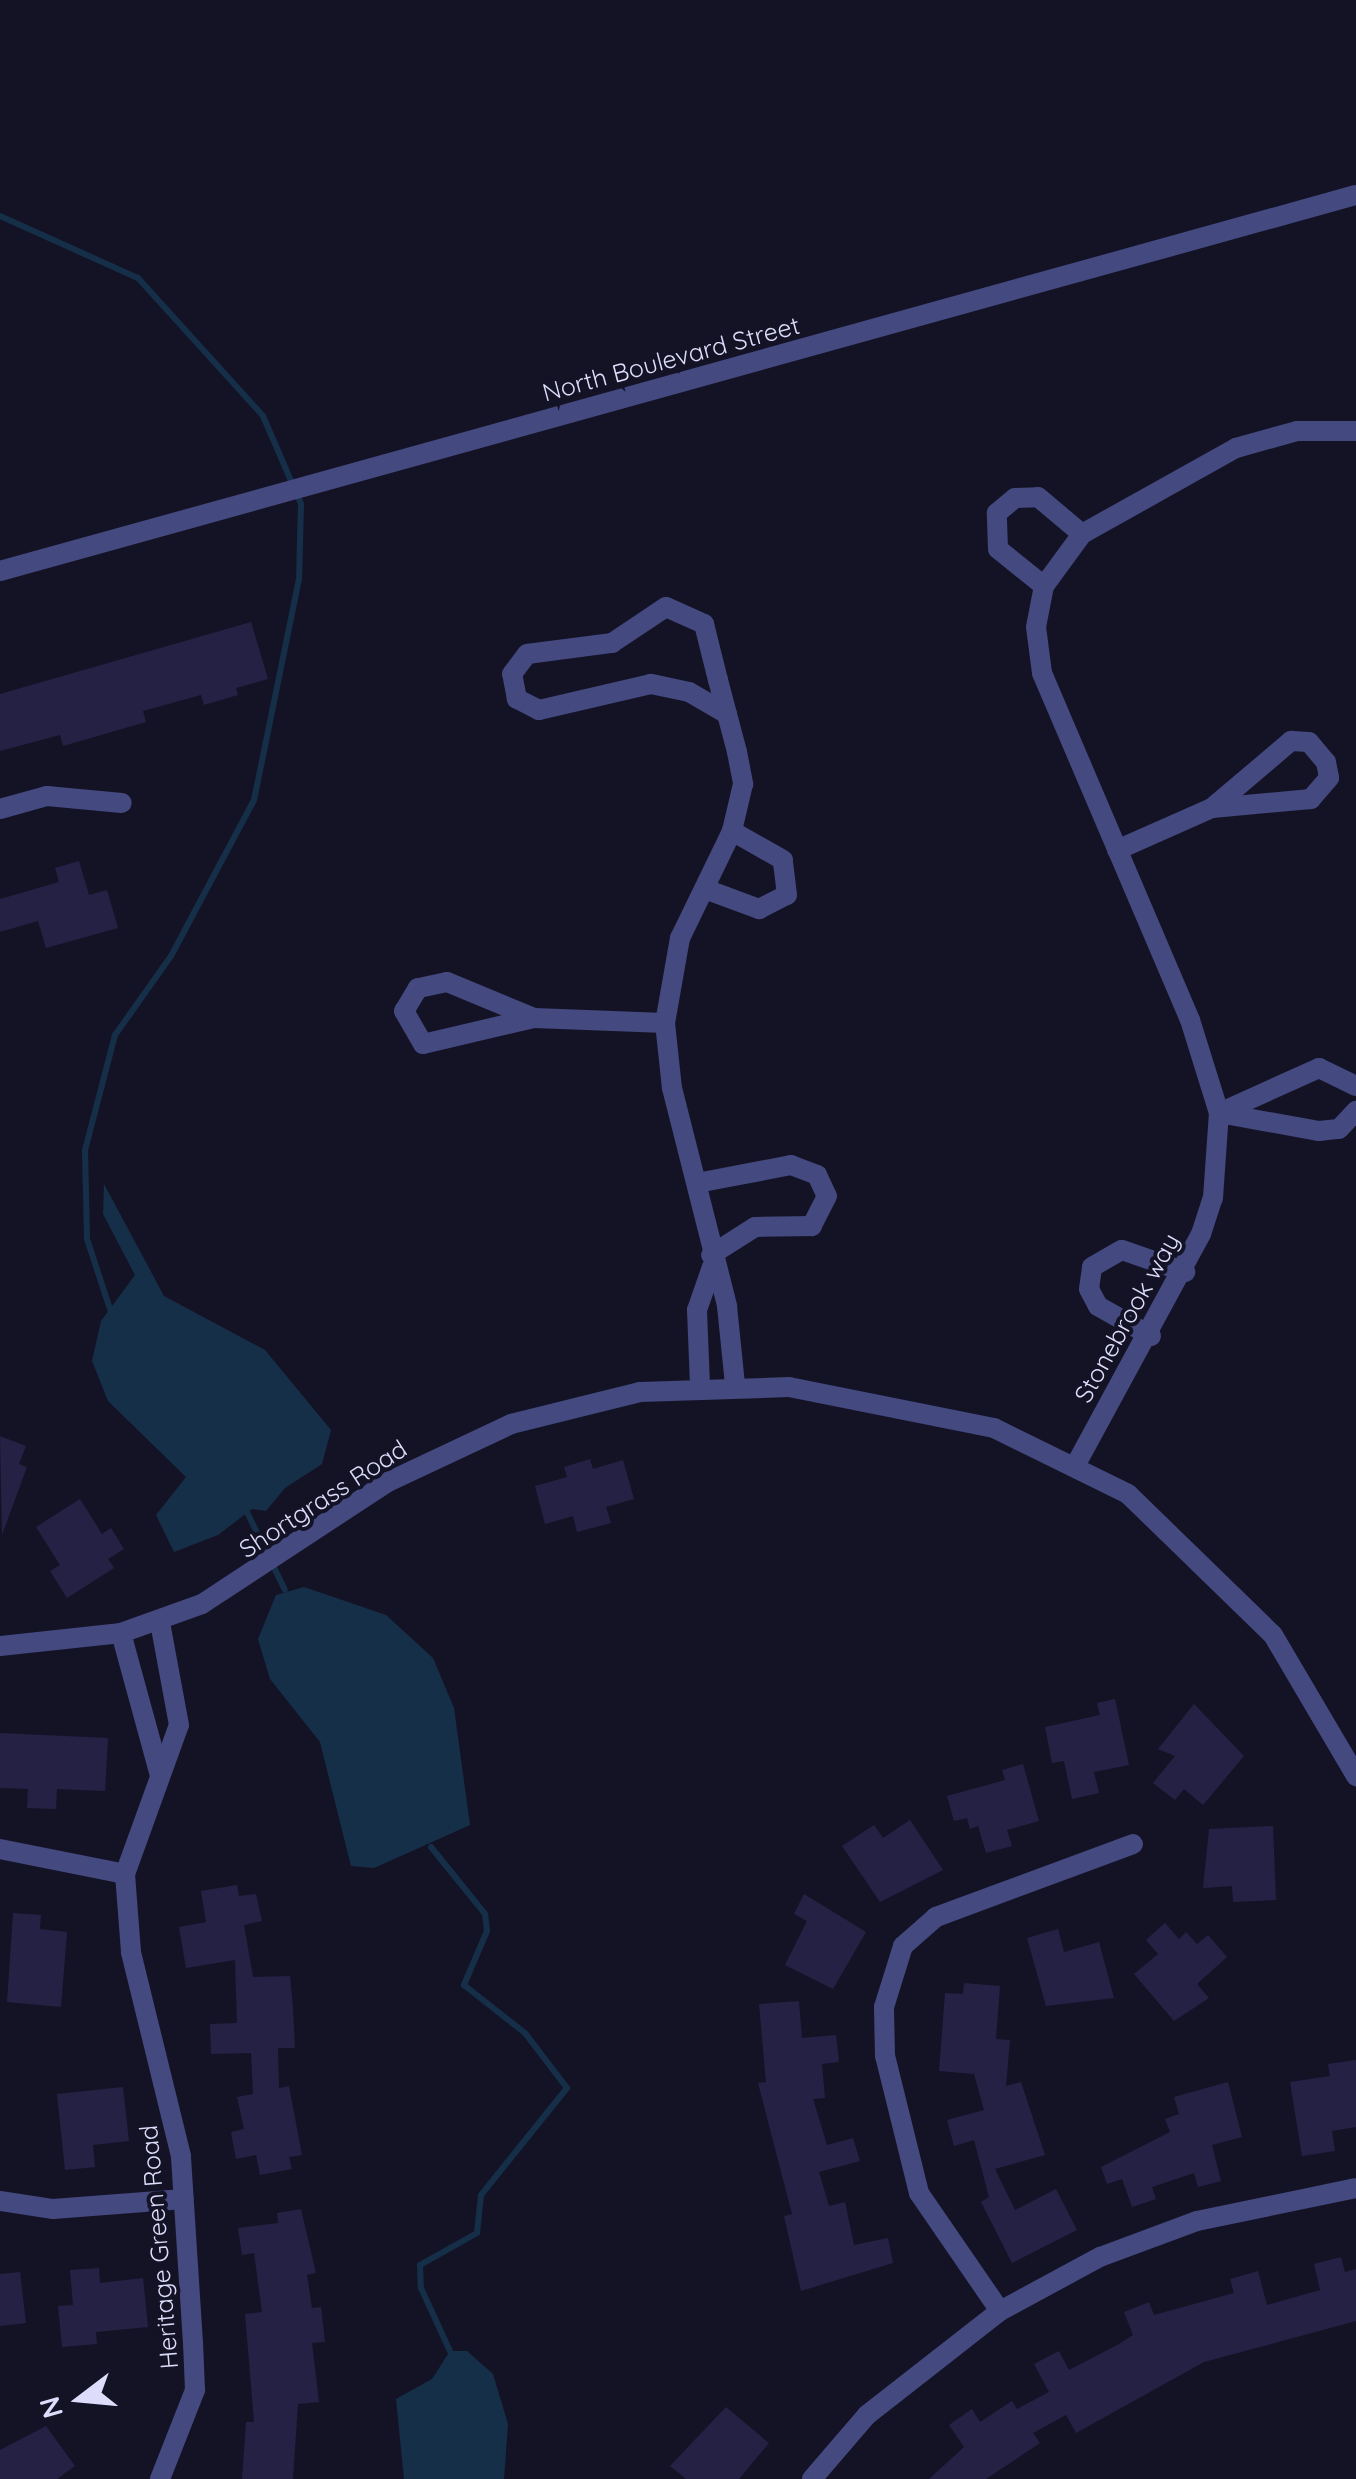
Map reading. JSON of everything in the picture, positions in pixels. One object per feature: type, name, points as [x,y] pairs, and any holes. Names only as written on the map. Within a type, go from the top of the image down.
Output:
[{"type":"street","name":"North Boulevard Street","points":[[0,571],[1356,194]]},
{"type":"street","points":[[1082,534],[1038,498],[1015,498],[997,513],[998,549],[1044,586],[1082,534],[1236,448],[1297,431],[1356,431]]},
{"type":"street","name":"Stonebrook way","points":[[1044,586],[1036,628],[1042,673],[1196,1036],[1218,1113],[1213,1198],[1185,1272],[1075,1466]]},
{"type":"street","points":[[727,714],[689,692],[651,684],[539,710],[517,700],[512,674],[527,654],[592,649],[666,607],[680,608],[704,624],[727,714],[743,784],[732,831],[669,976],[665,1023],[712,1261],[728,1306],[736,1385]]},
{"type":"street","points":[[1117,850],[1212,808],[1292,741],[1309,742],[1326,762],[1329,778],[1311,799],[1212,808]]},
{"type":"street","points":[[0,809],[48,796],[122,803]]},
{"type":"street","points":[[705,888],[759,910],[787,895],[783,860],[732,831]]},
{"type":"street","points":[[534,1018],[447,982],[418,988],[404,1011],[423,1044],[534,1018],[665,1023]]},
{"type":"street","points":[[1218,1113],[1319,1068],[1356,1086]]},
{"type":"street","points":[[1218,1113],[1319,1131],[1339,1129],[1356,1110]]},
{"type":"street","points":[[697,1183],[792,1164],[818,1175],[828,1196],[812,1226],[754,1227],[712,1261],[697,1310],[700,1385]]},
{"type":"street","points":[[1152,1336],[1098,1306],[1089,1289],[1092,1267],[1122,1250],[1185,1272]]},
{"type":"street","name":"Shortgrass Road","points":[[0,1646],[121,1633],[160,1622],[238,1585],[388,1482],[451,1449],[575,1404],[700,1385],[736,1385],[900,1405],[994,1428],[1128,1494],[1274,1635],[1356,1776]]},
{"type":"street","name":"Heritage Green Road","points":[[160,1622],[179,1725],[125,1874],[130,1952],[174,2111],[184,2199],[195,2390],[160,2479]]},
{"type":"street","points":[[121,1633],[160,1776]]},
{"type":"street","points":[[1000,2311],[918,2193],[885,2056],[884,2006],[903,1946],[936,1917],[1133,1844]]},
{"type":"street","points":[[0,1849],[125,1874]]},
{"type":"street","points":[[812,2479],[867,2415],[1000,2311],[1100,2257],[1197,2221],[1356,2188]]},
{"type":"street","points":[[0,2201],[53,2209],[184,2199]]},
{"type":"water","points":[[104,1184],[164,1296],[265,1350],[331,1430],[322,1464],[285,1488],[266,1511],[252,1509],[218,1535],[174,1552],[156,1515],[186,1477],[108,1401],[92,1361],[101,1321],[135,1275],[103,1214]]},
{"type":"water","points":[[304,1587],[386,1615],[433,1658],[454,1708],[470,1825],[374,1868],[351,1866],[320,1742],[270,1679],[258,1639],[276,1595]]},
{"type":"water","points":[[450,2351],[467,2351],[493,2374],[508,2424],[504,2479],[404,2479],[396,2399],[432,2379]]},
{"type":"building","points":[[251,622],[268,679],[236,688],[238,695],[204,705],[201,695],[143,711],[146,722],[63,746],[60,735],[0,751],[0,694]]},
{"type":"building","points":[[79,861],[89,895],[107,890],[118,928],[46,948],[38,921],[0,932],[0,899],[59,882],[55,868]]},
{"type":"building","points":[[0,1436],[26,1446],[19,1464],[27,1467],[2,1535]]},
{"type":"building","points":[[590,1459],[593,1469],[623,1460],[634,1499],[606,1507],[611,1523],[577,1532],[573,1516],[545,1524],[535,1486],[567,1477],[564,1467]]},
{"type":"building","points":[[80,1499],[102,1534],[111,1528],[124,1549],[108,1559],[114,1568],[67,1598],[50,1571],[60,1565],[36,1527]]},
{"type":"building","points":[[1115,1699],[1129,1765],[1094,1772],[1099,1793],[1072,1799],[1064,1761],[1052,1763],[1045,1727],[1100,1715],[1097,1703]]},
{"type":"building","points":[[1194,1704],[1244,1756],[1203,1805],[1184,1789],[1175,1800],[1153,1783],[1175,1756],[1158,1749]]},
{"type":"building","points":[[0,1733],[108,1738],[105,1791],[57,1789],[56,1809],[27,1808],[28,1789],[0,1788]]},
{"type":"building","points":[[1023,1764],[1039,1821],[1007,1830],[1012,1846],[986,1853],[978,1826],[970,1829],[967,1818],[954,1821],[947,1796],[1005,1780],[1002,1770]]},
{"type":"building","points":[[910,1820],[943,1870],[880,1902],[842,1846],[874,1825],[883,1838]]},
{"type":"building","points":[[1273,1826],[1276,1900],[1233,1902],[1232,1886],[1203,1888],[1209,1829]]},
{"type":"building","points":[[237,1885],[239,1896],[256,1894],[262,1921],[244,1925],[253,1977],[290,1976],[293,2009],[295,2048],[278,2048],[279,2088],[289,2086],[302,2155],[289,2157],[292,2169],[260,2175],[256,2155],[236,2159],[231,2132],[244,2129],[237,2097],[253,2094],[251,2053],[211,2054],[210,2024],[237,2023],[235,1960],[186,1968],[179,1927],[206,1922],[201,1891]]},
{"type":"building","points":[[804,1894],[866,1932],[833,1989],[785,1965],[807,1921],[794,1914]]},
{"type":"building","points":[[13,1913],[41,1915],[40,1929],[67,1932],[61,2007],[7,2002]]},
{"type":"building","points":[[1165,1923],[1179,1939],[1186,1932],[1197,1944],[1208,1935],[1227,1957],[1197,1984],[1209,1998],[1174,2021],[1134,1974],[1158,1954],[1146,1940]]},
{"type":"building","points":[[1058,1929],[1064,1952],[1099,1942],[1114,1998],[1046,2006],[1027,1938]]},
{"type":"building","points":[[964,1983],[1000,1986],[996,2039],[1010,2040],[1006,2086],[1021,2082],[1045,2155],[995,2169],[1015,2210],[1056,2189],[1077,2230],[1012,2263],[981,2202],[989,2197],[974,2140],[954,2146],[947,2120],[984,2110],[974,2074],[939,2071],[945,1993],[963,1994]]},
{"type":"building","points":[[799,2001],[802,2038],[836,2035],[839,2062],[822,2064],[825,2098],[813,2099],[827,2145],[853,2138],[860,2161],[819,2172],[829,2206],[845,2202],[854,2245],[888,2238],[893,2263],[801,2291],[784,2216],[792,2214],[758,2083],[766,2082],[759,2004]]},
{"type":"building","points":[[1356,2060],[1356,2127],[1332,2131],[1335,2151],[1302,2156],[1290,2082],[1330,2076],[1328,2064]]},
{"type":"building","points":[[1228,2082],[1242,2137],[1212,2145],[1221,2181],[1198,2187],[1194,2173],[1152,2187],[1156,2199],[1132,2207],[1122,2179],[1107,2184],[1101,2167],[1170,2132],[1165,2119],[1179,2114],[1174,2097]]},
{"type":"building","points":[[123,2087],[129,2141],[93,2145],[95,2167],[65,2170],[57,2094]]},
{"type":"building","points":[[301,2209],[316,2273],[307,2275],[312,2308],[321,2307],[325,2342],[312,2343],[319,2402],[298,2404],[293,2479],[242,2479],[246,2422],[254,2422],[245,2314],[262,2312],[254,2253],[242,2255],[238,2228],[278,2223],[277,2213]]},
{"type":"building","points":[[1341,2257],[1345,2272],[1356,2269],[1356,2321],[1204,2362],[1076,2433],[1066,2415],[1033,2433],[1040,2443],[986,2479],[929,2479],[964,2447],[949,2425],[972,2409],[980,2422],[1012,2401],[1017,2409],[1049,2392],[1034,2364],[1059,2351],[1069,2370],[1119,2344],[1133,2335],[1124,2312],[1149,2302],[1154,2315],[1234,2293],[1230,2279],[1258,2271],[1267,2305],[1320,2290],[1314,2264]]},
{"type":"building","points":[[99,2268],[100,2283],[143,2278],[148,2327],[96,2332],[97,2344],[62,2347],[58,2306],[73,2305],[70,2270]]},
{"type":"building","points":[[20,2272],[26,2323],[0,2326],[0,2274]]},
{"type":"building","points":[[726,2407],[769,2443],[739,2479],[686,2479],[670,2466]]},
{"type":"building","points":[[46,2426],[75,2466],[57,2479],[0,2479],[0,2450]]},
{"type":"waterway","points":[[0,216],[138,278],[263,416],[301,504],[299,579],[254,800],[171,956],[115,1035],[85,1150],[87,1239],[112,1315]]},
{"type":"waterway","points":[[244,1506],[285,1590]]},
{"type":"waterway","points":[[431,1847],[485,1914],[487,1931],[464,1985],[525,2033],[567,2088],[481,2195],[477,2233],[420,2265],[421,2288],[450,2351]]}]
